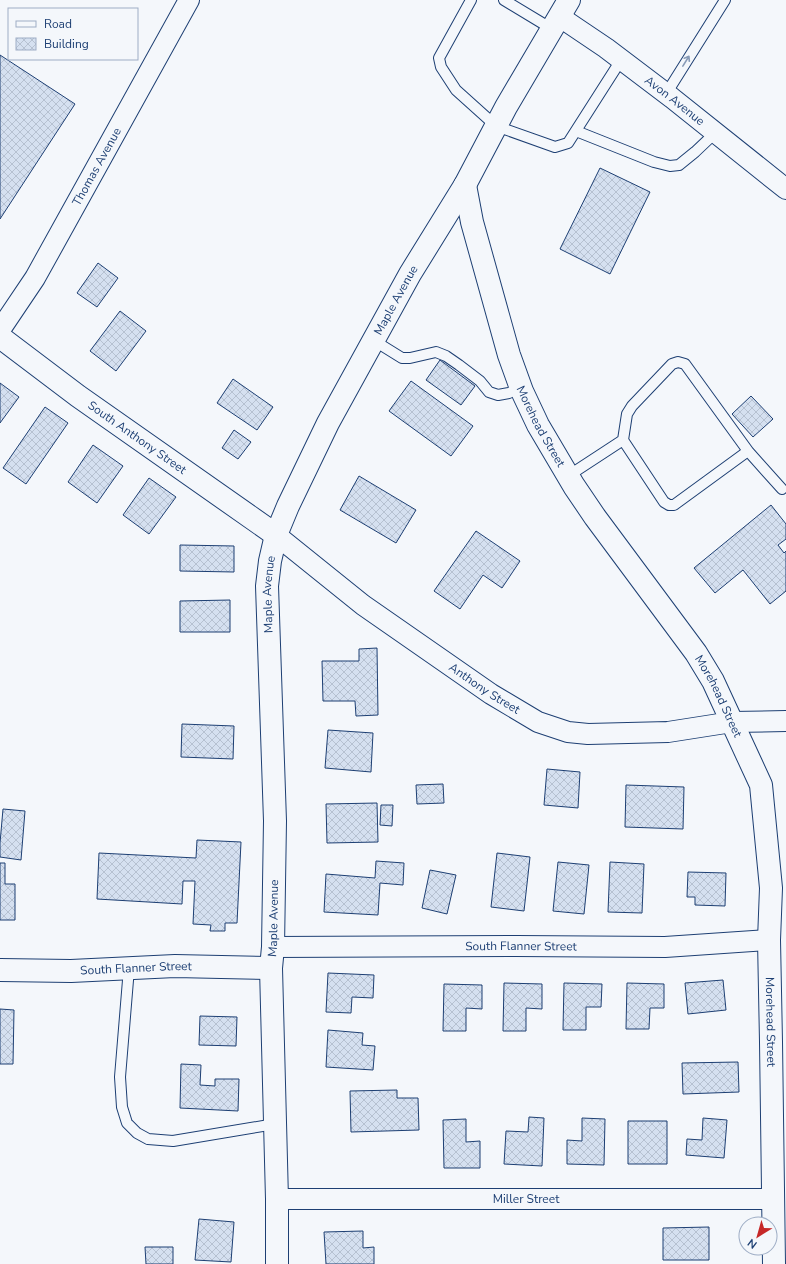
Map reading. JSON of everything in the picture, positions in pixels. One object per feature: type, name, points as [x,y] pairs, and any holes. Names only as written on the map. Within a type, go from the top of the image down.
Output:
[{"type":"main road","name":"Maple Avenue","points":[[277,1264],[278,1199],[272,957],[275,821],[267,586],[270,561],[276,535],[288,506],[328,423],[410,274],[465,185],[496,126],[560,15]]},
{"type":"main road","name":"Morehead Street","points":[[465,185],[472,222],[507,347],[521,387],[538,426],[595,517],[696,653],[713,681],[761,784],[771,888],[769,940],[774,1264]]},
{"type":"main road","name":"South Anthony Street","points":[[0,337],[78,396],[276,535]]},
{"type":"main road","name":"South Flanner Street","points":[[0,970],[71,971],[175,966],[272,957]]},
{"type":"street","name":"Thomas Avenue","points":[[0,330],[35,278],[189,0]]},
{"type":"street","name":"Avon Avenue","points":[[560,15],[666,94],[786,189]]},
{"type":"street","name":"Anthony Street","points":[[276,535],[363,605],[491,694],[538,722],[568,732],[588,734],[668,732],[732,722],[786,721]]},
{"type":"street","name":"South Flanner Street","points":[[272,957],[501,946],[665,947],[769,940]]},
{"type":"street","name":"Miller Street","points":[[278,1199],[774,1199]]},
{"type":"lane","points":[[471,0],[439,58],[441,67],[456,90],[496,126],[555,147],[568,143],[621,60]]},
{"type":"lane","points":[[504,0],[560,15]]},
{"type":"lane","points":[[666,94],[724,0]]},
{"type":"lane","points":[[576,131],[654,162],[670,166],[679,165],[696,152],[715,133]]},
{"type":"lane","points":[[374,340],[402,358],[410,358],[436,352],[446,356],[480,381],[489,392],[498,395],[509,393],[521,387]]},
{"type":"lane","points":[[748,451],[674,505],[668,505],[664,502],[623,440],[627,414],[632,406],[672,364],[678,362],[685,364],[748,451],[785,490]]},
{"type":"lane","points":[[568,476],[623,440]]},
{"type":"lane","points":[[129,968],[120,1077],[122,1107],[127,1123],[137,1133],[148,1139],[173,1141],[275,1124]]},
{"type":"building","points":[[0,55],[75,104],[0,219]]},
{"type":"building","points":[[600,168],[650,192],[610,274],[560,249]]},
{"type":"building","points":[[98,263],[118,278],[97,307],[77,293]]},
{"type":"building","points":[[120,311],[146,331],[116,371],[90,351]]},
{"type":"building","points":[[440,360],[475,386],[461,405],[426,380]]},
{"type":"building","points":[[233,379],[273,407],[257,430],[217,403]]},
{"type":"building","points":[[411,381],[473,426],[451,456],[389,411]]},
{"type":"building","points":[[0,383],[19,397],[0,423]]},
{"type":"building","points":[[751,396],[773,419],[753,437],[732,414]]},
{"type":"building","points":[[45,407],[68,423],[26,484],[3,468]]},
{"type":"building","points":[[234,430],[251,442],[238,459],[222,448]]},
{"type":"building","points":[[93,445],[123,466],[97,503],[68,482]]},
{"type":"building","points":[[359,476],[416,510],[396,543],[340,510]]},
{"type":"building","points":[[149,478],[176,497],[149,534],[123,515]]},
{"type":"building","points":[[771,505],[786,524],[786,539],[778,545],[784,553],[786,551],[786,591],[770,604],[743,570],[715,593],[694,568]]},
{"type":"building","points":[[476,531],[520,561],[502,588],[483,575],[460,609],[434,591]]},
{"type":"building","points":[[180,545],[234,546],[234,572],[180,571]]},
{"type":"building","points":[[230,600],[230,632],[180,632],[180,601]]},
{"type":"building","points":[[377,648],[378,715],[356,716],[355,701],[323,701],[322,661],[359,661],[359,649]]},
{"type":"building","points":[[182,724],[234,726],[233,759],[181,757]]},
{"type":"building","points":[[328,730],[373,733],[371,772],[325,768]]},
{"type":"building","points":[[547,769],[580,772],[578,808],[544,805]]},
{"type":"building","points":[[443,784],[444,803],[417,804],[416,785]]},
{"type":"building","points":[[626,785],[684,787],[683,829],[625,827]]},
{"type":"building","points":[[377,803],[378,842],[327,843],[326,804]]},
{"type":"building","points":[[381,805],[393,805],[392,826],[380,825]]},
{"type":"building","points":[[3,809],[25,811],[21,860],[0,857]]},
{"type":"building","points":[[197,840],[241,842],[237,923],[225,923],[225,931],[210,931],[211,925],[193,924],[195,881],[183,881],[182,904],[97,899],[99,853],[196,858]]},
{"type":"building","points":[[497,853],[530,857],[524,911],[491,907]]},
{"type":"building","points":[[376,861],[404,863],[403,885],[380,883],[378,915],[324,912],[326,874],[375,878]]},
{"type":"building","points":[[558,862],[589,865],[584,914],[553,911]]},
{"type":"building","points":[[610,862],[644,864],[642,913],[608,912]]},
{"type":"building","points":[[0,863],[5,863],[5,884],[15,884],[15,920],[0,920]]},
{"type":"building","points":[[430,870],[456,875],[447,914],[422,908]]},
{"type":"building","points":[[688,872],[726,873],[725,906],[695,905],[695,897],[687,897]]},
{"type":"building","points":[[328,973],[374,975],[373,998],[352,997],[351,1013],[326,1012]]},
{"type":"building","points":[[723,980],[726,1010],[688,1014],[685,983]]},
{"type":"building","points":[[504,983],[542,984],[542,1009],[526,1008],[526,1031],[503,1031]]},
{"type":"building","points":[[564,983],[602,984],[601,1007],[586,1007],[586,1030],[563,1030]]},
{"type":"building","points":[[627,983],[664,984],[664,1008],[650,1008],[649,1029],[626,1029]]},
{"type":"building","points":[[444,984],[482,985],[482,1009],[466,1008],[466,1031],[443,1031]]},
{"type":"building","points":[[0,1009],[14,1010],[13,1064],[0,1064]]},
{"type":"building","points":[[200,1016],[237,1017],[236,1046],[199,1045]]},
{"type":"building","points":[[328,1030],[363,1033],[362,1045],[375,1046],[373,1070],[326,1067]]},
{"type":"building","points":[[738,1062],[739,1092],[683,1094],[682,1063]]},
{"type":"building","points":[[181,1064],[201,1065],[200,1085],[215,1086],[215,1079],[239,1079],[238,1111],[180,1108]]},
{"type":"building","points":[[397,1090],[397,1098],[418,1098],[419,1130],[351,1132],[350,1091]]},
{"type":"building","points":[[529,1117],[544,1118],[542,1166],[504,1164],[506,1131],[528,1132]]},
{"type":"building","points":[[582,1118],[605,1119],[604,1165],[567,1164],[567,1140],[582,1141]]},
{"type":"building","points":[[703,1118],[727,1120],[724,1158],[686,1155],[687,1139],[702,1140]]},
{"type":"building","points":[[466,1119],[466,1142],[480,1141],[480,1168],[444,1168],[443,1120]]},
{"type":"building","points":[[628,1121],[667,1121],[667,1164],[628,1164]]},
{"type":"building","points":[[199,1219],[234,1222],[231,1262],[195,1260]]},
{"type":"building","points":[[709,1227],[709,1260],[663,1260],[663,1228]]},
{"type":"building","points":[[363,1231],[363,1248],[374,1247],[374,1264],[326,1264],[324,1232]]},
{"type":"building","points":[[145,1247],[173,1247],[173,1264],[146,1264]]}]
